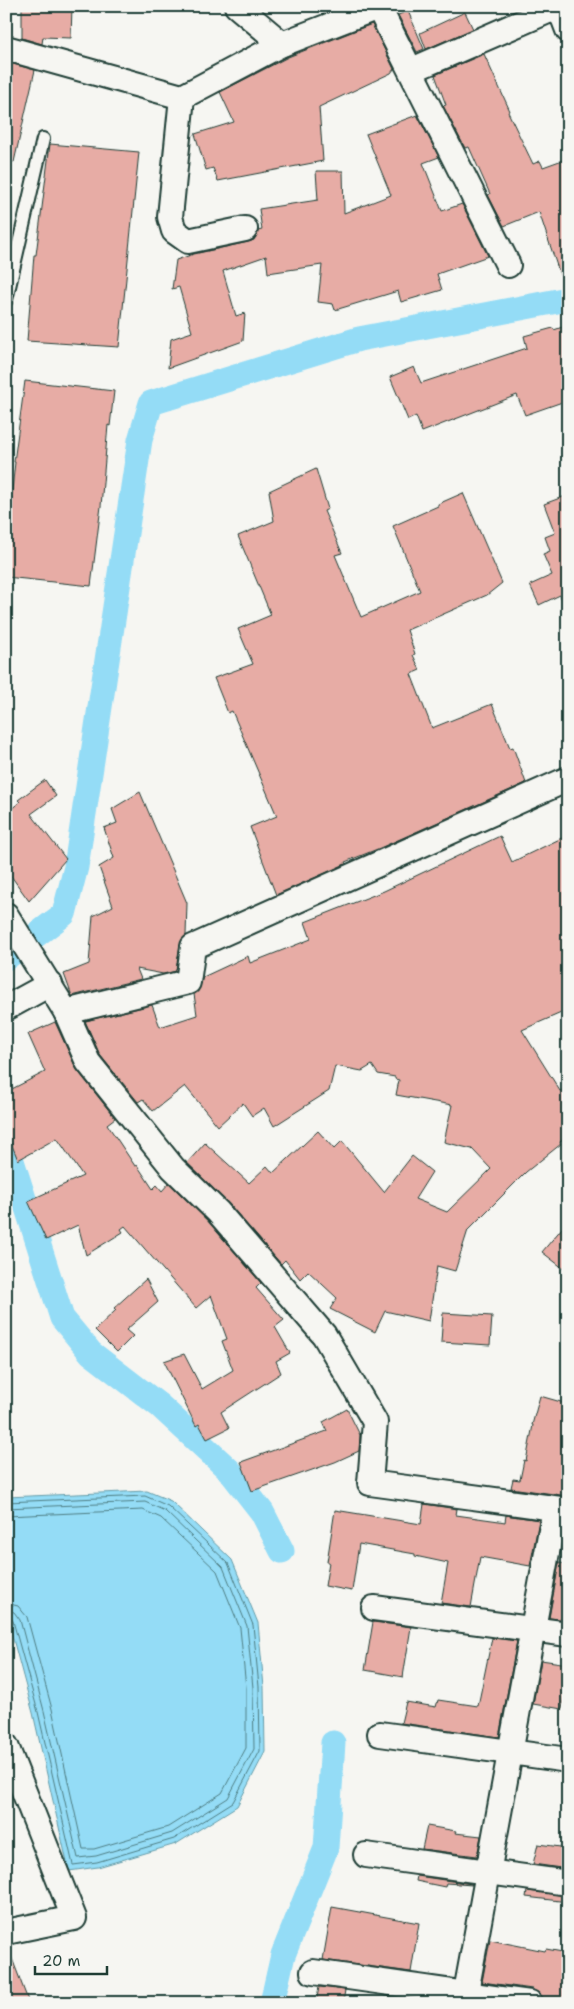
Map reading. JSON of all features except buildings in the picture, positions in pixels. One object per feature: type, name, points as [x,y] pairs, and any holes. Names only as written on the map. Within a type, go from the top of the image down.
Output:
[{"type":"street","points":[[237,6],[282,44]]},
{"type":"street","points":[[6,48],[182,97],[282,44],[378,6],[412,70],[508,265]]},
{"type":"street","points":[[412,70],[548,10],[555,9],[559,12],[568,30]]},
{"type":"street","points":[[182,97],[170,216],[174,230],[188,241],[245,229]]},
{"type":"street","points":[[66,1012],[188,982],[192,947],[568,779]]},
{"type":"street","points":[[6,915],[66,1012],[88,1062],[173,1168],[218,1212],[324,1335],[375,1422],[370,1483],[562,1510],[533,1630],[465,1998]]},
{"type":"street","points":[[6,1008],[46,978]]},
{"type":"street","points":[[374,1608],[568,1634]]},
{"type":"street","points":[[380,1734],[568,1760]]},
{"type":"street","points":[[6,1746],[74,1918],[6,1932]]},
{"type":"street","points":[[366,1855],[568,1882]]},
{"type":"street","points":[[313,1972],[465,1998],[530,2003]]},
{"type":"lane","points":[[6,300],[43,139]]},
{"type":"water","points":[[147,1491],[171,1501],[232,1560],[258,1623],[264,1687],[265,1752],[237,1806],[176,1844],[98,1867],[69,1871],[33,1713],[6,1613],[6,1497]]},
{"type":"waterway","points":[[6,958],[64,914],[76,867],[140,440],[151,403],[359,339],[568,299]]},
{"type":"waterway","points":[[6,1142],[62,1318],[91,1353],[160,1406],[230,1471],[262,1512],[282,1551]]},
{"type":"waterway","points":[[272,2003],[283,1955],[326,1848],[333,1743]]}]
